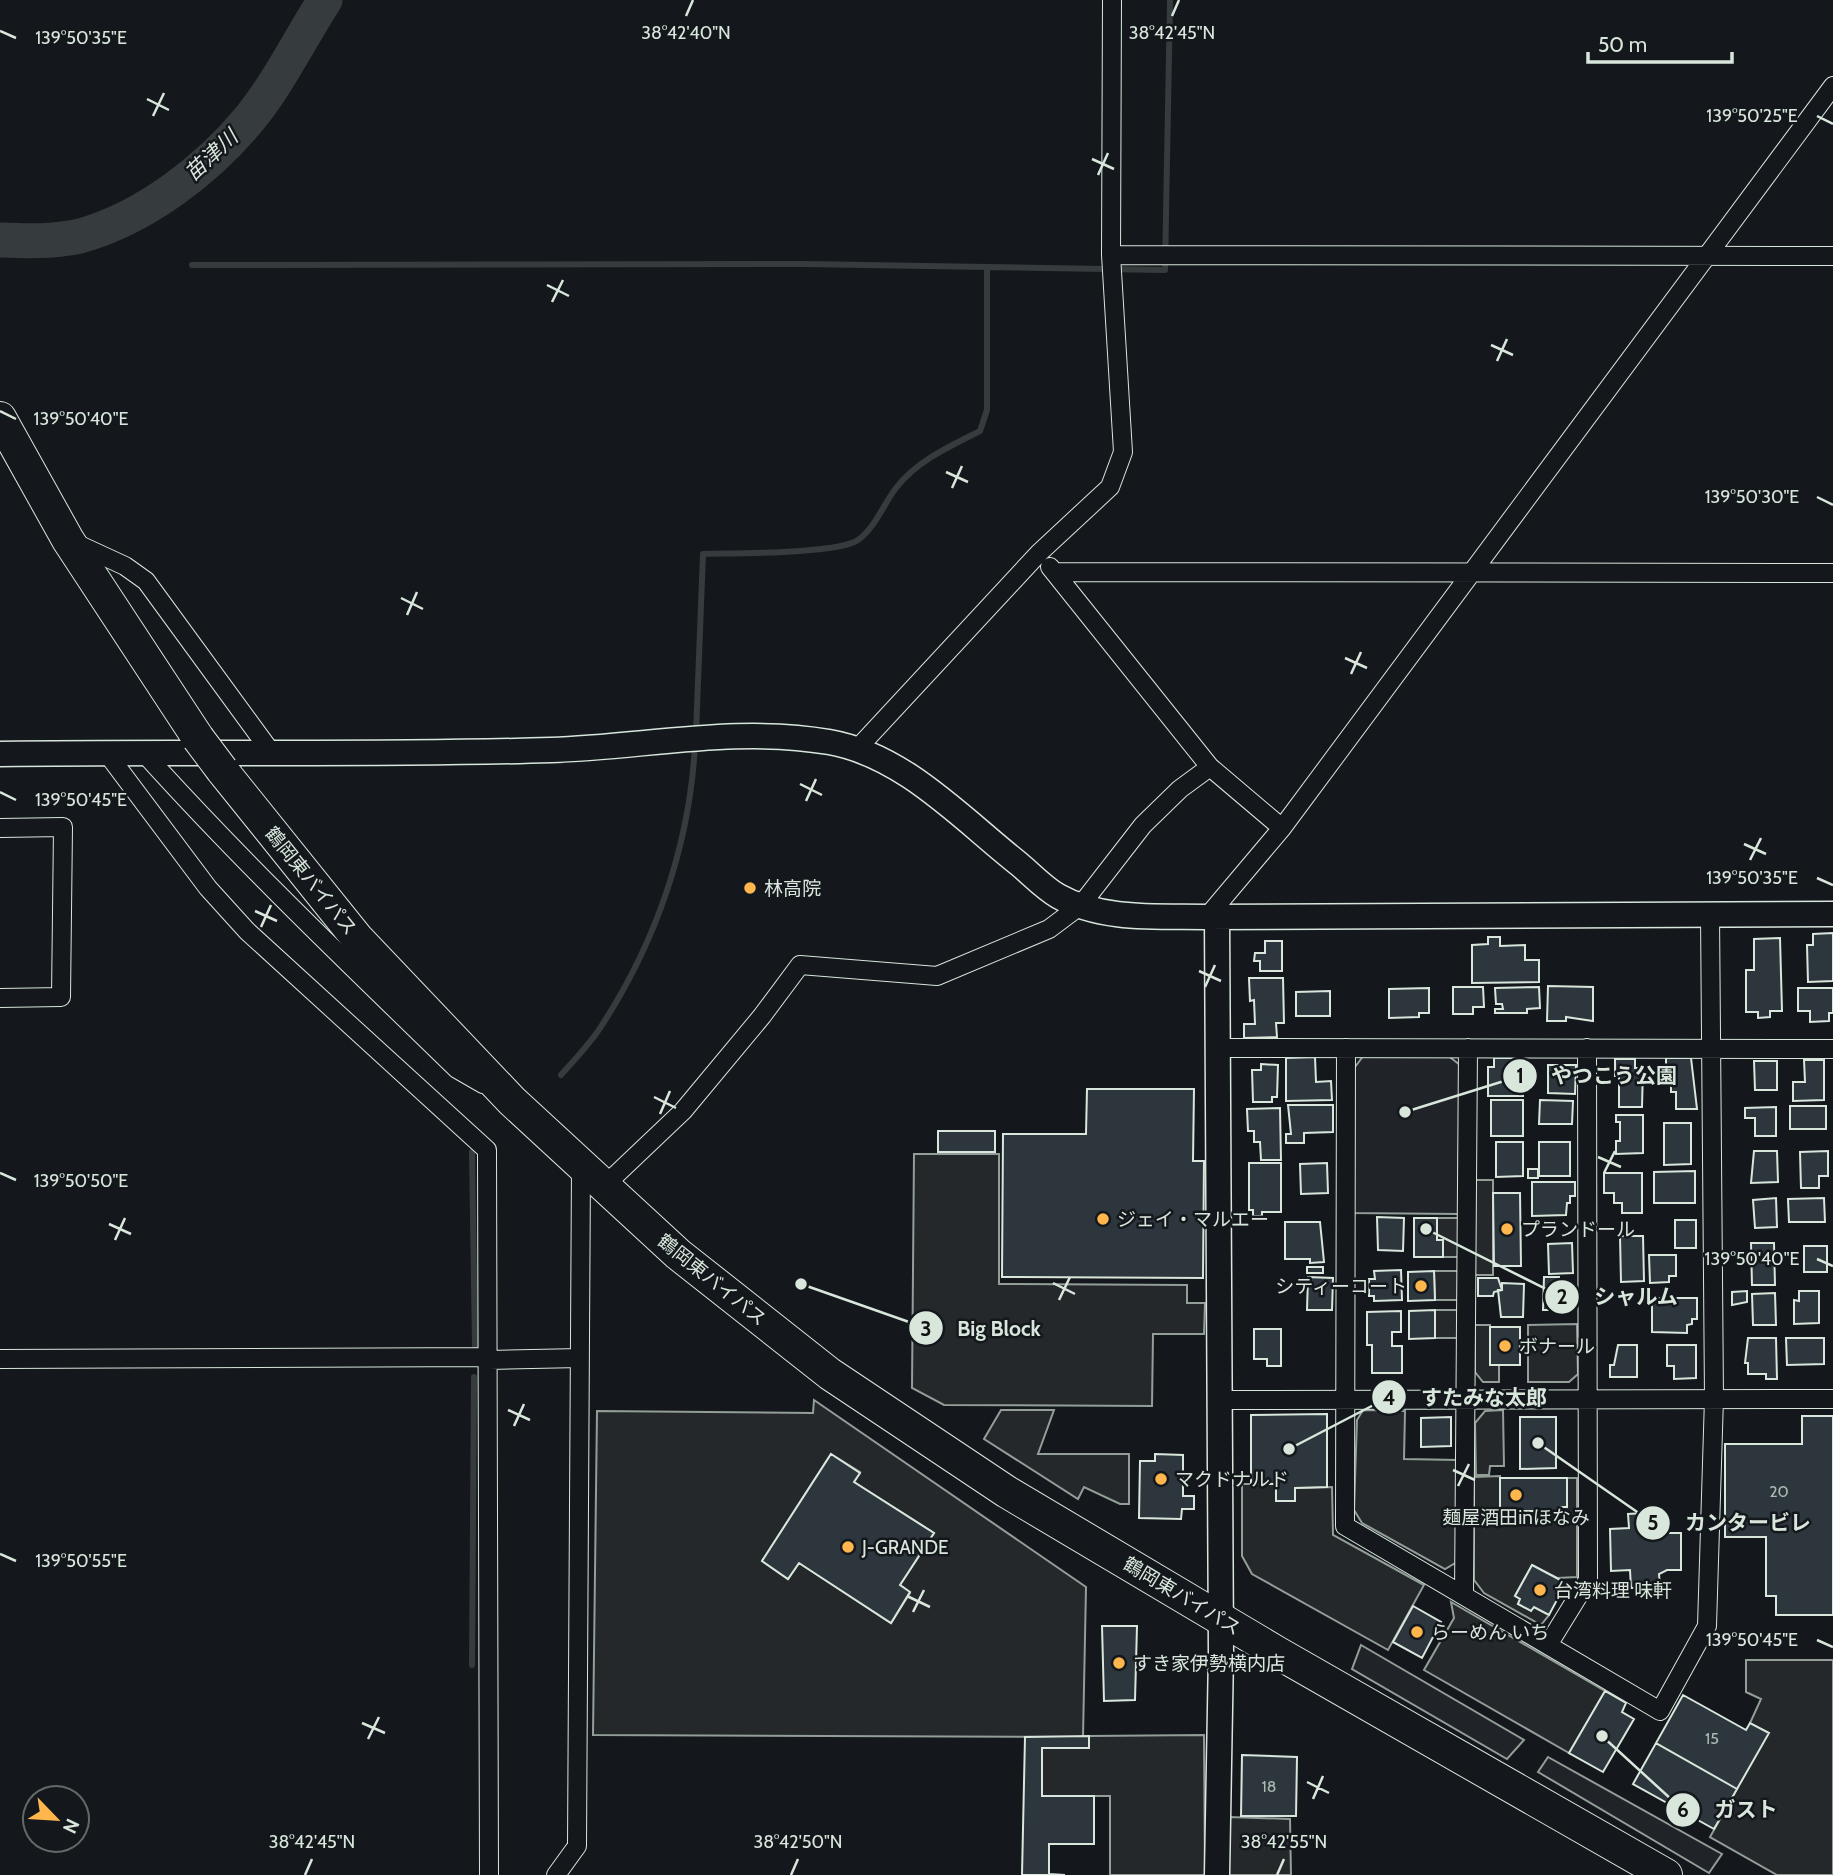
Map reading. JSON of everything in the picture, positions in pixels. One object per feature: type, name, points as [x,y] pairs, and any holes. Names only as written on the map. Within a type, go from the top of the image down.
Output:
[{"type":"highway","name":"鶴岡東バイパス","points":[[0,418],[68,540],[198,738],[357,938],[512,1101],[592,1177],[689,1262],[830,1374],[1007,1492],[1221,1619],[1666,1875]]},
{"type":"street","points":[[857,749],[1039,553],[1110,487],[1123,452],[1111,255],[1112,0]]},
{"type":"street","points":[[1217,1875],[1221,1619],[1220,1400],[1218,1048],[1212,917],[1282,828],[1833,86]]},
{"type":"street","points":[[1111,255],[1833,256]]},
{"type":"street","points":[[68,540],[125,566],[146,581],[271,752]]},
{"type":"street","points":[[1039,553],[1210,767],[1282,828]]},
{"type":"street","points":[[1054,572],[1833,573]]},
{"type":"street","points":[[0,754],[554,750],[700,737],[801,739],[857,749],[884,760],[914,780],[1058,896],[1117,914],[1212,917],[1833,915]]},
{"type":"street","points":[[106,752],[208,888],[247,931],[487,1150],[490,1359],[489,1875]]},
{"type":"street","points":[[143,752],[239,856],[457,1069],[512,1101]]},
{"type":"street","points":[[556,1875],[577,1846],[580,1359],[592,1177],[683,1111],[755,1026],[800,965],[937,976],[1049,929],[1081,905],[1143,825],[1180,789],[1210,767]]},
{"type":"street","points":[[0,828],[63,827],[61,997],[0,998]]},
{"type":"street","points":[[1346,1048],[1343,1402],[1345,1526],[1660,1711],[1707,1626],[1714,1398],[1710,914]]},
{"type":"street","points":[[1218,1048],[1833,1049]]},
{"type":"street","points":[[1464,1595],[1468,1048]]},
{"type":"street","points":[[1548,1645],[1588,1580],[1587,1048]]},
{"type":"street","points":[[0,1359],[580,1359]]},
{"type":"street","points":[[1220,1400],[1343,1402],[1465,1399],[1833,1399]]},
{"type":"shaded area","points":[[1364,1055],[1447,1055],[1460,1065],[1458,1214],[1351,1213],[1352,1071]]},
{"type":"shaded area","points":[[914,1154],[999,1154],[999,1284],[1187,1285],[1187,1303],[1205,1303],[1204,1334],[1153,1334],[1152,1406],[944,1405],[912,1388]]},
{"type":"shaded area","points":[[1473,1180],[1493,1180],[1493,1275],[1473,1275]]},
{"type":"shaded area","points":[[1437,1218],[1458,1218],[1458,1257],[1443,1257],[1443,1240],[1437,1240]]},
{"type":"shaded area","points":[[1434,1271],[1458,1271],[1458,1300],[1435,1300]]},
{"type":"shaded area","points":[[1435,1310],[1458,1310],[1459,1338],[1435,1338]]},
{"type":"shaded area","points":[[1577,1324],[1578,1374],[1569,1382],[1528,1382],[1528,1325]]},
{"type":"shaded area","points":[[1475,1325],[1490,1325],[1490,1364],[1499,1365],[1499,1382],[1483,1382],[1475,1372]]},
{"type":"shaded area","points":[[814,1400],[1086,1587],[1083,1737],[593,1735],[597,1411],[813,1413]],"holes":[[[831,1454],[860,1472],[854,1482],[934,1533],[900,1585],[910,1593],[891,1623],[799,1563],[788,1579],[762,1561]]]},
{"type":"shaded area","points":[[1001,1410],[1054,1410],[1038,1454],[1129,1454],[1129,1504],[1120,1504],[1084,1487],[1078,1499],[984,1439]]},
{"type":"shaded area","points":[[1363,1410],[1405,1411],[1404,1459],[1458,1460],[1457,1562],[1445,1569],[1362,1523],[1354,1510],[1357,1420]]},
{"type":"shaded area","points":[[1503,1410],[1504,1466],[1490,1466],[1489,1475],[1476,1475],[1475,1423],[1485,1411]]},
{"type":"shaded area","points":[[1500,1476],[1500,1511],[1561,1511],[1561,1507],[1567,1506],[1567,1478],[1577,1478],[1577,1577],[1557,1578],[1532,1565],[1515,1596],[1520,1599],[1518,1604],[1534,1607],[1549,1615],[1541,1625],[1484,1593],[1474,1580],[1474,1477]]},
{"type":"shaded area","points":[[1242,1484],[1276,1484],[1277,1501],[1295,1501],[1295,1488],[1332,1487],[1333,1535],[1424,1585],[1388,1650],[1252,1574],[1242,1556]]},
{"type":"shaded area","points":[[1451,1602],[1605,1691],[1569,1753],[1424,1670],[1454,1618]]},
{"type":"shaded area","points":[[1361,1645],[1524,1740],[1507,1759],[1352,1669]]},
{"type":"shaded area","points":[[1746,1660],[1833,1660],[1833,1875],[1777,1875],[1710,1837],[1768,1733],[1750,1723],[1761,1699],[1746,1692]]},
{"type":"shaded area","points":[[1204,1735],[1205,1875],[1110,1875],[1110,1796],[1042,1796],[1042,1748],[1088,1748],[1089,1736]]},
{"type":"shaded area","points":[[1548,1757],[1722,1854],[1709,1873],[1538,1772]]},
{"type":"shaded area","points":[[1229,1817],[1290,1819],[1291,1875],[1226,1875]]},
{"type":"building","points":[[1833,933],[1833,981],[1808,982],[1807,945],[1813,945],[1813,934]]},
{"type":"building","points":[[1488,937],[1500,937],[1500,946],[1525,945],[1525,960],[1539,960],[1539,982],[1472,983],[1472,945],[1488,944]]},
{"type":"building","points":[[1780,938],[1782,1011],[1770,1011],[1770,1017],[1758,1018],[1758,1012],[1746,1012],[1746,970],[1754,970],[1754,939]]},
{"type":"building","points":[[1265,941],[1282,941],[1282,971],[1260,971],[1260,961],[1254,961],[1255,953],[1265,953]]},
{"type":"building","points":[[1249,978],[1283,978],[1284,1023],[1276,1023],[1277,1037],[1244,1038],[1244,1024],[1255,1024],[1254,1000],[1250,1001]]},
{"type":"building","points":[[1548,986],[1593,987],[1593,1021],[1566,1017],[1566,1021],[1547,1021]]},
{"type":"building","points":[[1453,987],[1483,987],[1484,1007],[1473,1007],[1473,1014],[1453,1014]]},
{"type":"building","points":[[1539,987],[1540,1008],[1527,1009],[1527,1013],[1495,1013],[1495,1009],[1503,1009],[1502,1004],[1496,1004],[1495,988]]},
{"type":"building","points":[[1429,988],[1429,1013],[1419,1013],[1419,1017],[1389,1018],[1389,989]]},
{"type":"building","points":[[1798,988],[1833,988],[1833,1013],[1829,1013],[1829,1021],[1810,1022],[1810,1011],[1798,1011]]},
{"type":"building","points":[[1330,991],[1330,1016],[1296,1016],[1296,992]]},
{"type":"building","points":[[1315,1057],[1316,1082],[1331,1081],[1332,1100],[1286,1101],[1286,1058]]},
{"type":"building","points":[[1494,1058],[1523,1058],[1523,1096],[1488,1096],[1488,1067],[1494,1067]]},
{"type":"building","points":[[1666,1058],[1691,1058],[1697,1109],[1676,1109],[1676,1092],[1671,1092],[1671,1082],[1666,1082]]},
{"type":"building","points":[[1615,1059],[1635,1059],[1635,1068],[1643,1068],[1642,1107],[1619,1107],[1619,1076],[1615,1076]]},
{"type":"building","points":[[1804,1060],[1824,1060],[1824,1100],[1793,1101],[1793,1082],[1805,1082]]},
{"type":"building","points":[[1754,1061],[1777,1061],[1777,1090],[1755,1090]]},
{"type":"building","points":[[1261,1064],[1278,1065],[1277,1097],[1272,1097],[1272,1102],[1253,1102],[1252,1070],[1261,1070]]},
{"type":"building","points":[[1548,1065],[1576,1065],[1575,1094],[1548,1093]]},
{"type":"building","name":"ジェイ・マルエー","points":[[1087,1089],[1194,1089],[1193,1161],[1204,1161],[1203,1278],[1002,1277],[1003,1134],[1086,1134]]},
{"type":"building","points":[[1491,1100],[1523,1100],[1523,1136],[1491,1136]]},
{"type":"building","points":[[1540,1100],[1573,1101],[1572,1124],[1539,1124]]},
{"type":"building","points":[[1288,1105],[1333,1105],[1333,1132],[1304,1133],[1304,1143],[1286,1143],[1286,1134],[1291,1134]]},
{"type":"building","points":[[1790,1106],[1826,1106],[1826,1129],[1790,1129]]},
{"type":"building","points":[[1776,1107],[1776,1136],[1755,1136],[1755,1118],[1745,1118],[1745,1108]]},
{"type":"building","points":[[1280,1108],[1281,1160],[1261,1160],[1260,1142],[1254,1142],[1254,1131],[1248,1131],[1247,1109]]},
{"type":"building","points":[[1616,1115],[1643,1115],[1643,1153],[1616,1154],[1616,1141],[1620,1141],[1620,1122],[1616,1122]]},
{"type":"building","points":[[1664,1123],[1691,1123],[1691,1164],[1664,1165]]},
{"type":"building","points":[[938,1131],[995,1131],[995,1152],[938,1152]]},
{"type":"building","points":[[1496,1142],[1523,1142],[1523,1176],[1496,1177]]},
{"type":"building","points":[[1539,1142],[1570,1142],[1570,1176],[1539,1176]]},
{"type":"building","points":[[1754,1151],[1777,1151],[1778,1182],[1751,1183]]},
{"type":"building","points":[[1828,1151],[1828,1176],[1819,1176],[1819,1188],[1801,1188],[1800,1152]]},
{"type":"building","points":[[1249,1163],[1281,1163],[1281,1212],[1262,1212],[1262,1216],[1253,1216],[1253,1210],[1249,1210]]},
{"type":"building","points":[[1327,1163],[1328,1193],[1301,1194],[1300,1164]]},
{"type":"building","points":[[1528,1169],[1538,1169],[1538,1178],[1528,1178]]},
{"type":"building","points":[[1695,1171],[1695,1203],[1654,1203],[1654,1172]]},
{"type":"building","points":[[1604,1173],[1642,1173],[1642,1213],[1622,1213],[1622,1203],[1614,1203],[1614,1193],[1604,1193]]},
{"type":"building","points":[[1532,1182],[1575,1182],[1575,1196],[1570,1196],[1566,1215],[1532,1216]]},
{"type":"building","name":"プランドール","points":[[1493,1193],[1520,1193],[1521,1266],[1494,1266]]},
{"type":"building","points":[[1776,1198],[1777,1227],[1755,1228],[1753,1200]]},
{"type":"building","points":[[1824,1198],[1825,1222],[1789,1222],[1788,1199]]},
{"type":"building","points":[[1377,1217],[1404,1218],[1403,1251],[1378,1250]]},
{"type":"building","points":[[1414,1218],[1437,1218],[1437,1240],[1443,1240],[1443,1257],[1414,1257]]},
{"type":"building","points":[[1675,1220],[1696,1220],[1696,1248],[1675,1248]]},
{"type":"building","points":[[1285,1222],[1320,1222],[1324,1262],[1285,1259]]},
{"type":"building","points":[[1620,1236],[1643,1236],[1644,1281],[1621,1282]]},
{"type":"building","points":[[1572,1243],[1573,1273],[1549,1274],[1548,1244]]},
{"type":"building","points":[[1751,1243],[1774,1243],[1775,1285],[1752,1285]]},
{"type":"building","points":[[1804,1246],[1827,1246],[1827,1272],[1804,1272]]},
{"type":"building","points":[[1649,1255],[1676,1255],[1676,1276],[1669,1276],[1669,1282],[1650,1283]]},
{"type":"building","points":[[1307,1267],[1323,1267],[1323,1273],[1307,1273]]},
{"type":"building","points":[[1401,1270],[1402,1300],[1374,1301],[1374,1296],[1369,1296],[1369,1279],[1375,1279],[1374,1271]]},
{"type":"building","name":"シティーコート","points":[[1434,1271],[1435,1300],[1408,1301],[1408,1272]]},
{"type":"building","points":[[1308,1277],[1333,1278],[1332,1310],[1307,1310]]},
{"type":"building","points":[[1544,1277],[1559,1277],[1559,1282],[1571,1282],[1571,1310],[1543,1310]]},
{"type":"building","points":[[1478,1278],[1498,1278],[1502,1290],[1494,1292],[1493,1296],[1478,1296]]},
{"type":"building","points":[[1502,1283],[1524,1284],[1523,1317],[1501,1317],[1498,1290],[1502,1290]]},
{"type":"building","points":[[1747,1291],[1747,1302],[1732,1305],[1732,1292]]},
{"type":"building","points":[[1799,1291],[1819,1291],[1819,1323],[1794,1324],[1794,1300],[1799,1301]]},
{"type":"building","points":[[1775,1293],[1776,1325],[1753,1325],[1752,1294]]},
{"type":"building","points":[[1652,1298],[1697,1298],[1697,1319],[1692,1319],[1692,1324],[1687,1325],[1687,1333],[1652,1332]]},
{"type":"building","name":"シティーコート","points":[[1435,1310],[1435,1338],[1409,1339],[1409,1311]]},
{"type":"building","points":[[1401,1311],[1401,1332],[1392,1332],[1392,1346],[1402,1346],[1402,1373],[1372,1373],[1372,1345],[1367,1345],[1367,1312]]},
{"type":"building","name":"ボナール","points":[[1490,1327],[1520,1327],[1520,1365],[1490,1365]]},
{"type":"building","points":[[1254,1329],[1281,1329],[1281,1366],[1267,1366],[1267,1359],[1254,1359]]},
{"type":"building","points":[[1748,1338],[1776,1338],[1777,1379],[1766,1379],[1766,1374],[1748,1374],[1748,1363],[1745,1363]]},
{"type":"building","points":[[1786,1338],[1824,1338],[1824,1364],[1787,1365]]},
{"type":"building","points":[[1618,1345],[1637,1345],[1637,1377],[1610,1377],[1610,1365],[1614,1365]]},
{"type":"building","points":[[1667,1345],[1696,1345],[1696,1378],[1674,1379],[1674,1366],[1667,1366]]},
{"type":"building","points":[[1327,1414],[1327,1487],[1295,1488],[1295,1501],[1276,1501],[1276,1484],[1251,1484],[1251,1415]]},
{"type":"building","points":[[1802,1416],[1833,1416],[1833,1615],[1776,1615],[1776,1596],[1766,1596],[1766,1537],[1725,1537],[1725,1444],[1802,1444]]},
{"type":"building","points":[[1451,1417],[1451,1446],[1421,1447],[1421,1418]]},
{"type":"building","points":[[1520,1417],[1556,1417],[1556,1468],[1520,1469]]},
{"type":"building","name":"J-GRANDE","points":[[831,1454],[860,1473],[854,1482],[934,1533],[900,1585],[910,1592],[891,1623],[799,1563],[788,1579],[762,1561]]},
{"type":"building","name":"マクドナルド","points":[[1155,1454],[1183,1455],[1183,1496],[1194,1496],[1194,1509],[1182,1509],[1181,1519],[1139,1518],[1140,1461],[1155,1461]]},
{"type":"building","points":[[1500,1478],[1567,1478],[1567,1507],[1561,1507],[1561,1511],[1500,1511]]},
{"type":"building","points":[[1661,1512],[1662,1527],[1669,1533],[1681,1533],[1681,1570],[1667,1570],[1659,1574],[1660,1587],[1631,1588],[1630,1570],[1611,1571],[1610,1529],[1629,1528],[1628,1514]]},
{"type":"building","name":"台湾料理 味軒","points":[[1532,1565],[1566,1583],[1549,1615],[1534,1607],[1531,1611],[1518,1604],[1520,1599],[1515,1596]]},
{"type":"building","name":"らーめん いち","points":[[1413,1606],[1441,1622],[1422,1658],[1393,1642]]},
{"type":"building","name":"すき家伊勢横内店","points":[[1102,1626],[1137,1626],[1135,1700],[1104,1701]]},
{"type":"building","points":[[1605,1691],[1626,1703],[1622,1712],[1634,1719],[1603,1772],[1569,1753]]},
{"type":"building","points":[[1683,1695],[1746,1730],[1750,1723],[1769,1733],[1737,1789],[1656,1743]]},
{"type":"building","points":[[1089,1736],[1089,1748],[1042,1748],[1042,1796],[1094,1796],[1094,1844],[1049,1844],[1049,1874],[1065,1875],[1022,1875],[1025,1737]]},
{"type":"building","points":[[1656,1743],[1737,1789],[1714,1829],[1633,1784]]},
{"type":"building","points":[[1242,1755],[1297,1757],[1296,1816],[1241,1816]]},
{"type":"waterway","name":"苗津川","points":[[0,240],[30,241],[80,236],[128,217],[174,189],[215,155],[250,118],[280,75],[325,0]]},
{"type":"waterway","points":[[192,265],[804,264],[1165,270],[1170,0]]},
{"type":"waterway","points":[[696,733],[703,554],[760,553],[847,545],[864,535],[904,478],[935,455],[980,431],[987,410],[987,269]]},
{"type":"waterway","points":[[561,1075],[602,1025],[639,960],[654,926],[678,855],[692,781],[695,744]]},
{"type":"waterway","points":[[472,1152],[475,1346]]},
{"type":"waterway","points":[[472,1665],[474,1377]]},
{"type":"place","name":"林高院","points":[[750,888]]},
{"type":"place","name":"やつこう公園","points":[[1405,1112]]},
{"type":"place","name":"ジェイ・マルエー","points":[[1103,1219]]},
{"type":"place","name":"シャルム","points":[[1426,1229]]},
{"type":"place","name":"プランドール","points":[[1507,1229]]},
{"type":"place","name":"Big Block","points":[[801,1284]]},
{"type":"place","name":"シティーコート","points":[[1421,1286]]},
{"type":"place","name":"ボナール","points":[[1505,1346]]},
{"type":"place","name":"カンタービレ","points":[[1538,1443]]},
{"type":"place","name":"すたみな太郎","points":[[1289,1449]]},
{"type":"place","name":"マクドナルド","points":[[1161,1479]]},
{"type":"place","name":"麺屋酒田inほなみ","points":[[1516,1495]]},
{"type":"place","name":"J-GRANDE","points":[[848,1547]]},
{"type":"place","name":"台湾料理 味軒","points":[[1540,1590]]},
{"type":"place","name":"らーめん いち","points":[[1417,1632]]},
{"type":"place","name":"すき家伊勢横内店","points":[[1119,1663]]},
{"type":"place","name":"ガスト","points":[[1602,1736]]}]
